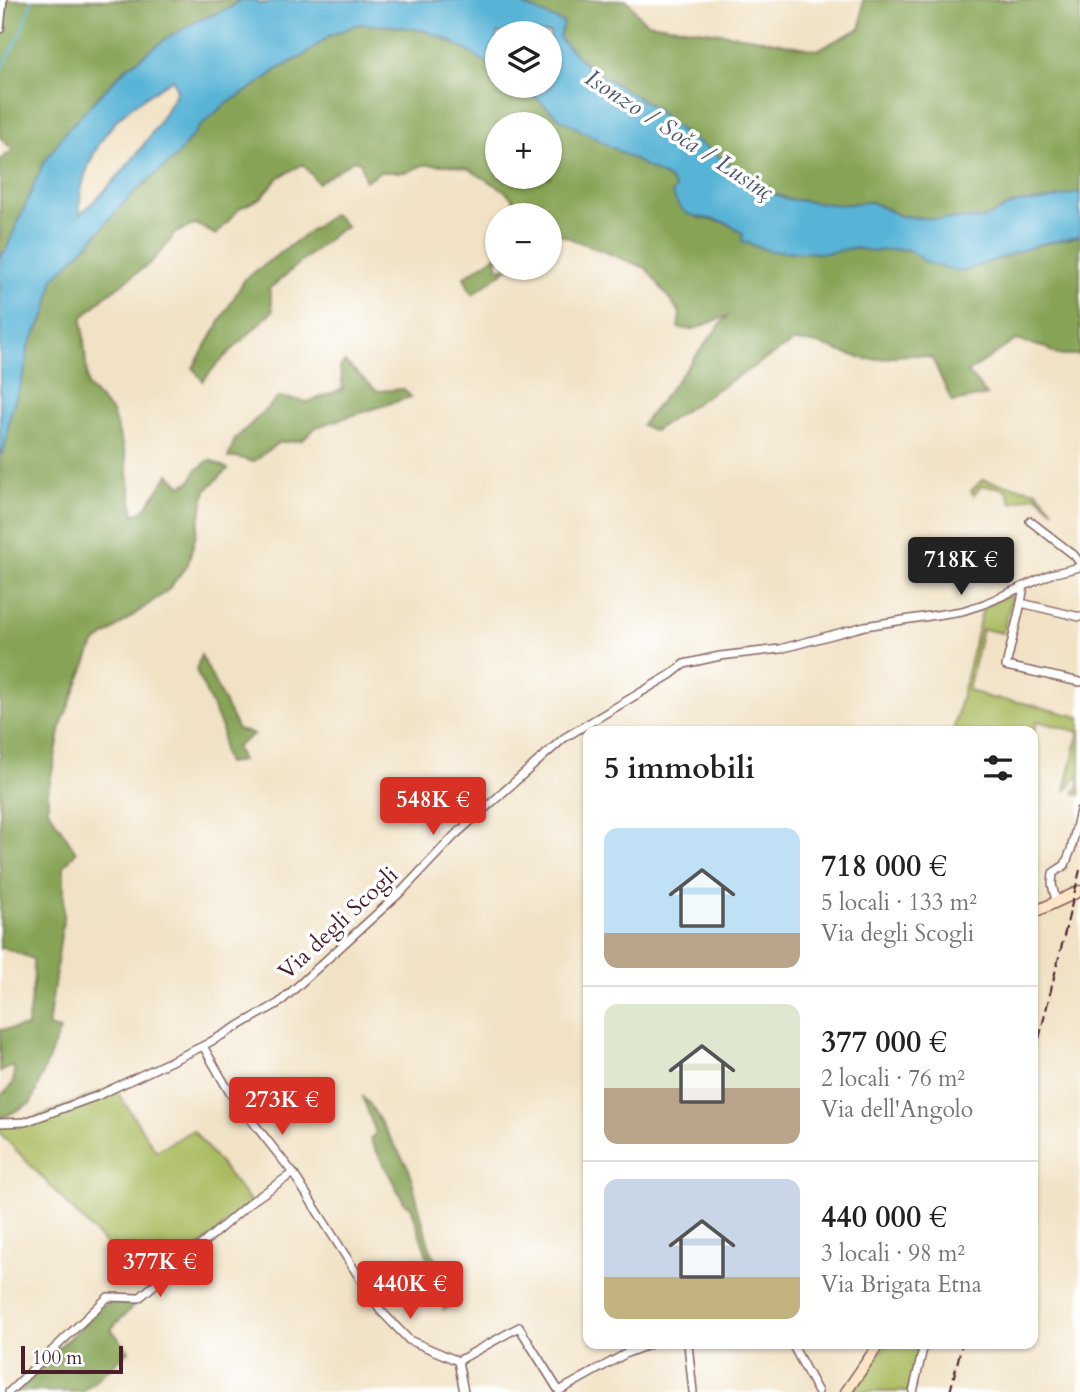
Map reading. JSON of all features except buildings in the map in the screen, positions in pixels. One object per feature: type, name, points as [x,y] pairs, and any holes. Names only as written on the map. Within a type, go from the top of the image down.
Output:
[{"type":"main road","points":[[1038,911],[1080,891]]},
{"type":"main road","points":[[846,1392],[876,1349]]},
{"type":"street","points":[[0,29],[3,0]]},
{"type":"street","points":[[1030,521],[1074,555],[1080,565]]},
{"type":"street","name":"Via degli Scogli","points":[[584,726],[684,664],[720,656],[780,649],[865,626],[962,611],[1051,574],[1080,565]]},
{"type":"street","points":[[1024,586],[1006,666],[1080,682]]},
{"type":"street","points":[[1021,603],[1080,617]]},
{"type":"street","name":"Via degli Scogli","points":[[0,1124],[25,1122],[97,1096],[203,1046],[279,1003],[403,890],[454,836],[564,738],[583,727]]},
{"type":"street","points":[[1056,901],[1052,884],[1054,873],[1065,865],[1080,810]]},
{"type":"street","points":[[203,1046],[230,1093],[293,1173],[380,1310],[409,1340],[458,1361]]},
{"type":"street","points":[[9,1392],[108,1297],[139,1298],[251,1202],[293,1173]]},
{"type":"street","points":[[458,1361],[519,1327],[559,1391],[638,1349]]},
{"type":"street","points":[[689,1349],[693,1392]]},
{"type":"street","points":[[795,1349],[818,1392]]},
{"type":"street","points":[[912,1392],[924,1349]]},
{"type":"street","points":[[458,1361],[464,1392]]},
{"type":"green space","points":[[3,0],[240,0],[228,9],[199,20],[167,38],[123,71],[67,130],[43,165],[6,250],[0,257],[0,160],[13,150],[0,137],[0,29]]},
{"type":"green space","points":[[512,0],[627,0],[648,23],[749,37],[817,50],[861,28],[863,0],[1080,0],[1080,192],[1042,201],[1016,203],[983,219],[900,216],[871,202],[840,205],[787,199],[759,187],[682,132],[653,107],[588,67],[562,41],[562,21],[538,21]]},
{"type":"green space","points":[[359,24],[424,31],[442,37],[485,61],[485,98],[536,98],[552,112],[485,112],[485,179],[468,169],[450,165],[423,165],[407,172],[380,172],[365,181],[361,163],[354,160],[318,183],[303,164],[279,177],[261,198],[240,208],[216,235],[196,224],[175,233],[150,263],[104,297],[82,318],[88,387],[112,412],[125,453],[134,515],[144,510],[169,474],[181,486],[191,481],[196,470],[210,460],[228,469],[206,490],[188,564],[168,590],[94,644],[62,722],[48,792],[48,809],[76,852],[64,866],[64,914],[48,1027],[60,1030],[31,1103],[0,1119],[0,1096],[10,1087],[14,1075],[13,1066],[0,1072],[0,1030],[27,1027],[34,977],[33,959],[3,947],[0,949],[0,457],[5,446],[10,415],[25,371],[28,347],[46,314],[54,278],[131,195],[175,158],[199,127],[223,106],[278,69],[303,56],[331,35]]},
{"type":"green space","points":[[562,120],[670,179],[699,218],[726,223],[744,234],[800,251],[826,253],[854,248],[872,251],[906,249],[928,263],[1011,253],[1080,236],[1080,355],[1057,355],[1046,348],[1016,340],[968,372],[987,395],[952,402],[932,358],[908,355],[867,359],[821,345],[793,342],[654,431],[642,425],[727,316],[692,330],[678,328],[680,313],[646,268],[562,235],[562,203],[517,203],[504,190],[562,189]]},
{"type":"green space","points":[[333,214],[347,227],[338,231],[269,289],[273,311],[217,364],[203,381],[193,368],[245,279]]},
{"type":"green space","points":[[485,263],[485,280],[492,280],[472,295],[464,277]]},
{"type":"green space","points":[[345,362],[377,391],[404,389],[411,397],[316,427],[303,440],[278,443],[253,462],[237,457],[228,458],[235,439],[279,397],[308,402],[343,389],[340,367]]},
{"type":"green space","points":[[982,480],[1037,491],[1054,511],[1036,495],[1012,503],[1007,491],[998,487],[981,486],[974,495],[971,491]]},
{"type":"green space","points":[[1012,596],[1003,633],[982,629],[968,690],[991,698],[1080,717],[1080,795],[1075,794],[1079,778],[1075,778],[1065,790],[1079,732],[1037,721],[1036,726],[954,726],[983,607]]},
{"type":"green space","points":[[201,655],[238,730],[254,734],[236,747],[242,761],[227,763],[223,752],[222,728],[196,670]]},
{"type":"green space","points":[[114,1087],[156,1151],[193,1130],[251,1202],[149,1290],[0,1133],[0,1123],[25,1122]]},
{"type":"green space","points":[[362,1096],[409,1169],[429,1246],[455,1303],[444,1310],[411,1206],[405,1204],[370,1139],[376,1133]]},
{"type":"green space","points":[[109,1300],[137,1302],[111,1329],[129,1351],[82,1392],[13,1391]]},
{"type":"green space","points":[[883,1349],[919,1349],[908,1392],[852,1392]]},
{"type":"water","points":[[240,0],[257,0],[259,4],[277,0],[512,0],[559,21],[485,21],[485,61],[426,31],[359,24],[331,35],[303,56],[278,69],[223,106],[199,127],[175,158],[131,195],[54,278],[46,314],[28,347],[25,371],[10,415],[5,446],[0,457],[0,257],[6,250],[43,164],[67,130],[123,71],[167,38],[199,20],[228,9]],"holes":[[[173,79],[177,91],[134,157],[80,214],[85,176],[101,141],[129,109]]]},
{"type":"water","name":"Isonzo / Soča / Lusinç","points":[[562,41],[588,67],[653,107],[682,132],[759,187],[786,199],[840,205],[871,202],[900,216],[983,219],[1016,203],[1042,201],[1080,192],[1080,236],[1037,245],[961,272],[928,263],[906,249],[872,251],[854,248],[826,253],[769,251],[742,241],[743,234],[729,224],[687,213],[677,203],[672,193],[676,189],[669,179],[562,120],[562,112],[552,112],[536,98],[562,98]]},
{"type":"waterway","points":[[0,71],[20,35],[32,0]]},
{"type":"railway","points":[[1038,1043],[1080,870]]},
{"type":"railway","points":[[950,1392],[961,1349]]}]
